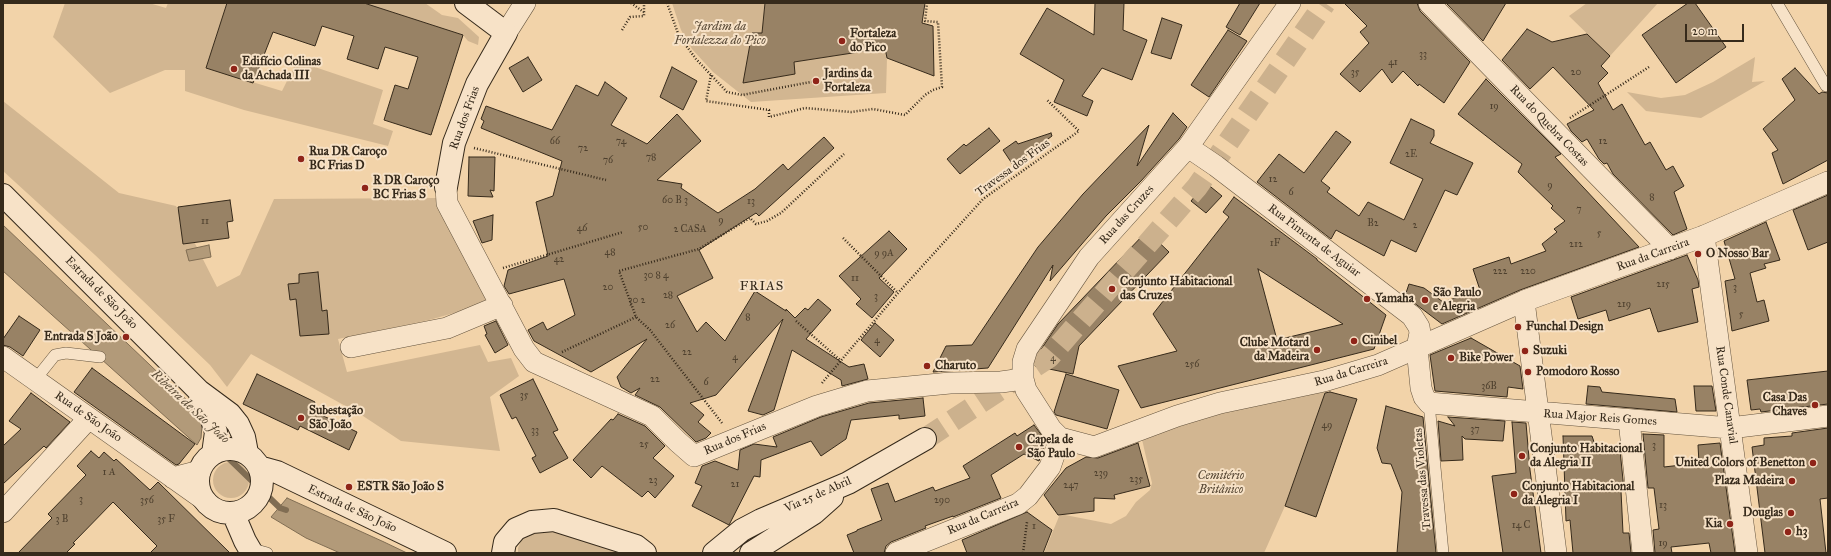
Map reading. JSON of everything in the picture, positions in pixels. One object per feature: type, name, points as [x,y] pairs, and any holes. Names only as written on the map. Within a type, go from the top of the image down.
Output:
[{"type":"main road","points":[[466,3],[506,32]]},
{"type":"main road","name":"Rua dos Frias","points":[[446,187],[454,143],[477,84],[506,32]]},
{"type":"main road","name":"Estrada de São João","points":[[3,195],[199,391],[230,414],[238,424],[244,437],[227,459]]},
{"type":"main road","name":"Estrada de São João","points":[[199,391],[227,459]]},
{"type":"main road","name":"Via 25 de Abril","points":[[714,553],[742,530],[848,483],[925,439]]},
{"type":"main road","points":[[227,459],[262,478],[262,488],[254,503],[245,510],[233,513],[218,511],[206,501],[199,487],[227,459]]},
{"type":"main road","name":"Estrada de São João","points":[[227,459],[277,472],[445,553]]},
{"type":"main road","points":[[751,553],[814,513],[848,483]]},
{"type":"main road","points":[[233,513],[256,551]]},
{"type":"main road","points":[[503,553],[504,542],[516,529],[532,522],[554,520],[636,546],[645,553]]},
{"type":"street","name":"Rua dos Frias","points":[[506,32],[525,3]]},
{"type":"street","name":"Rua das Cruzes","points":[[1060,438],[1039,411],[1026,390],[1023,379],[1023,362],[1027,350],[1089,257],[1188,147],[1290,3]]},
{"type":"street","name":"Rua do Quebra Costas","points":[[1429,3],[1670,249]]},
{"type":"street","name":"Rua Pimenta de Aguiar","points":[[1188,147],[1216,166],[1412,316],[1419,327],[1420,333],[1417,348]]},
{"type":"street","name":"Rua da Carreira","points":[[896,553],[1018,504],[1028,496],[1050,467],[1060,438],[1094,447],[1177,416],[1220,403],[1324,381],[1378,366],[1524,301],[1704,236],[1828,182]]},
{"type":"street","name":"Rua dos Frias","points":[[446,187],[447,203],[486,273],[527,353],[534,362],[652,416],[694,456],[734,438],[817,406],[867,391],[950,383],[1001,382],[1023,379]]},
{"type":"street","name":"Rua Conde Canavial","points":[[1704,236],[1747,553]]},
{"type":"street","points":[[1524,301],[1556,553]]},
{"type":"street","points":[[351,347],[447,328],[502,305]]},
{"type":"street","points":[[1417,348],[1421,388],[1424,397],[1429,403]]},
{"type":"street","name":"Rua de São João","points":[[3,357],[206,501]]},
{"type":"street","name":"Rua Major Reis Gomes","points":[[1429,403],[1538,414],[1730,428],[1828,416]]},
{"type":"street","points":[[3,512],[89,418]]},
{"type":"street","points":[[1629,420],[1643,553]]},
{"type":"street","points":[[172,478],[227,459]]},
{"type":"lane","points":[[1777,3],[1826,86]]},
{"type":"lane","points":[[35,380],[56,355],[66,353],[100,357]]},
{"type":"lane","name":"Travessa das Violetas","points":[[1429,403],[1443,553]]},
{"type":"path","points":[[631,3],[645,14]]},
{"type":"path","points":[[644,3],[645,14]]},
{"type":"path","points":[[667,3],[679,36],[696,58],[728,92],[742,95],[816,81]]},
{"type":"path","points":[[711,75],[706,101],[769,110],[769,117],[805,108],[851,112],[873,109],[905,115],[925,95],[942,86],[938,22],[925,21],[927,3]]},
{"type":"path","points":[[622,30],[630,18],[644,16],[645,14]]},
{"type":"path","points":[[1553,130],[1649,67]]},
{"type":"path","name":"Travessa dos Frias","points":[[817,406],[820,384],[898,293],[983,199],[1079,131],[1047,100]]},
{"type":"path","points":[[454,143],[606,180]]},
{"type":"path","points":[[734,438],[650,330],[636,317],[619,271],[699,249],[750,218],[756,224],[767,221],[781,213],[844,154]]},
{"type":"path","points":[[486,273],[623,232]]},
{"type":"path","points":[[843,238],[898,293]]},
{"type":"path","points":[[538,364],[636,317]]},
{"type":"path","points":[[796,321],[840,360]]},
{"type":"path","points":[[1023,553],[1028,518]]},
{"type":"green space","points":[[65,3],[149,3],[166,8],[168,3],[227,3],[206,68],[282,91],[297,61],[383,90],[373,124],[393,131],[388,146],[244,110],[185,91],[185,70],[165,70],[110,93],[53,37]]},
{"type":"green space","points":[[364,3],[425,3],[442,15],[458,18],[479,37],[478,45],[468,41],[463,35]]},
{"type":"green space","name":"Jardim da Fortalezza do Pico","points":[[672,3],[765,3],[762,33],[744,83],[794,74],[794,62],[885,48],[887,58],[886,93],[751,102],[713,72],[692,49],[681,30]]},
{"type":"green space","points":[[1587,3],[1658,3],[1610,56],[1569,16]]},
{"type":"green space","points":[[1755,57],[1752,82],[1765,81],[1701,118],[1646,111],[1627,92],[1661,98],[1685,95],[1713,82]]},
{"type":"green space","points":[[3,101],[119,193],[176,206],[217,287],[240,275],[274,199],[439,198],[490,303],[429,320],[338,339],[347,372],[480,345],[488,362],[511,358],[519,376],[490,397],[500,451],[401,441],[360,414],[251,354],[227,387],[210,365],[95,255],[3,171]]},
{"type":"green space","name":"Cemitério Britânico","points":[[1326,391],[1285,506],[1264,553],[1044,553],[1060,514],[1111,524],[1126,516],[1136,502],[1150,490],[1152,483],[1141,435],[1230,409]]},
{"type":"green space","points":[[235,462],[244,467],[248,473],[248,487],[244,493],[235,498],[227,498],[218,493],[214,487],[213,476],[218,467],[224,463]]},
{"type":"green space","points":[[552,528],[628,553],[518,553],[518,548],[523,536],[534,530]]},
{"type":"water","points":[[3,225],[192,405],[198,413],[202,425],[201,438],[197,445],[3,271]]},
{"type":"water","points":[[209,245],[211,257],[189,261],[186,250]]},
{"type":"water","points":[[287,498],[407,553],[340,553],[306,538],[271,517]]},
{"type":"building","name":"Edifício Colinas da Achada III","points":[[227,3],[364,3],[463,35],[431,135],[384,120],[395,85],[408,89],[418,57],[385,47],[378,69],[347,59],[354,36],[322,26],[315,46],[273,32],[253,83],[206,68]]},
{"type":"building","name":"Fortaleza do Pico","points":[[765,3],[925,3],[922,23],[933,26],[934,76],[887,58],[885,48],[794,62],[795,74],[743,83],[752,33],[762,33]]},
{"type":"building","points":[[1095,3],[1124,3],[1123,30],[1147,40],[1132,80],[1102,68],[1082,96],[1093,101],[1087,116],[1054,102],[1064,80],[1020,54],[1047,8],[1094,35]]},
{"type":"building","points":[[1240,3],[1260,3],[1240,35],[1226,27]]},
{"type":"building","points":[[1344,3],[1417,3],[1420,11],[1470,62],[1444,103],[1419,84],[1418,86],[1403,71],[1392,83],[1382,69],[1360,92],[1340,74],[1369,43],[1360,32],[1367,26]]},
{"type":"building","points":[[1446,3],[1506,3],[1483,41]]},
{"type":"building","points":[[1688,3],[1695,3],[1726,47],[1676,83],[1642,35]]},
{"type":"building","points":[[1162,18],[1182,25],[1171,59],[1151,53]]},
{"type":"building","points":[[1527,29],[1552,42],[1587,34],[1610,56],[1601,66],[1608,73],[1598,83],[1613,110],[1622,104],[1645,145],[1650,142],[1666,170],[1673,166],[1684,186],[1674,192],[1687,229],[1673,235],[1613,174],[1607,163],[1604,164],[1599,159],[1587,139],[1582,142],[1571,131],[1567,124],[1594,110],[1553,67],[1530,89],[1502,60]]},
{"type":"building","points":[[1228,30],[1247,41],[1209,97],[1191,85]]},
{"type":"building","points":[[528,57],[542,80],[523,92],[509,68]]},
{"type":"building","points":[[672,67],[697,81],[683,110],[660,97]]},
{"type":"building","points":[[1795,68],[1819,94],[1822,92],[1828,93],[1828,160],[1783,184],[1772,153],[1778,150],[1763,129],[1795,100],[1782,79]]},
{"type":"building","points":[[1486,79],[1561,154],[1555,157],[1639,247],[1520,290],[1442,324],[1405,296],[1409,284],[1424,288],[1443,302],[1480,290],[1473,269],[1509,257],[1511,264],[1546,251],[1542,244],[1557,232],[1554,229],[1565,221],[1551,208],[1553,206],[1518,172],[1522,164],[1458,114]]},
{"type":"building","points":[[605,82],[627,98],[611,125],[647,144],[677,114],[701,141],[657,180],[682,184],[681,188],[718,213],[755,189],[783,164],[788,170],[824,137],[834,148],[759,216],[756,213],[699,250],[713,278],[677,296],[697,332],[706,322],[725,341],[755,291],[786,311],[786,309],[795,318],[805,308],[808,310],[818,299],[831,310],[806,339],[849,367],[864,364],[868,379],[842,386],[841,380],[792,350],[774,410],[763,415],[748,411],[783,319],[716,395],[690,403],[704,415],[698,422],[711,433],[706,438],[696,442],[660,407],[635,395],[640,388],[631,393],[621,387],[617,377],[647,339],[591,372],[534,341],[528,330],[543,322],[547,330],[575,315],[564,279],[509,294],[504,286],[508,270],[548,256],[536,202],[553,196],[562,161],[481,128],[484,121],[481,119],[486,106],[552,130],[576,85],[598,96]]},
{"type":"building","points":[[1173,113],[1187,127],[1179,139],[1141,181],[1106,216],[1050,281],[1053,265],[988,368],[933,372],[946,346],[972,345],[1038,247],[1083,194],[1149,125],[1137,166]]},
{"type":"building","points":[[1411,119],[1434,130],[1434,136],[1430,143],[1473,163],[1457,195],[1445,190],[1416,252],[1391,240],[1384,256],[1336,230],[1331,239],[1257,182],[1279,154],[1304,173],[1336,131],[1351,142],[1321,181],[1330,188],[1327,192],[1359,216],[1368,202],[1404,220],[1423,179],[1390,163]]},
{"type":"building","points":[[989,128],[1000,141],[960,174],[947,159],[964,144],[966,146]]},
{"type":"building","points":[[1051,133],[1052,136],[1013,165],[1003,150],[1016,141],[1018,144]]},
{"type":"building","points":[[469,157],[495,157],[494,191],[490,190],[493,197],[468,196]]},
{"type":"building","points":[[1206,183],[1222,196],[1206,213],[1191,201]]},
{"type":"building","points":[[1828,195],[1828,242],[1808,250],[1793,210]]},
{"type":"building","points":[[1234,197],[1317,259],[1386,315],[1374,349],[1141,408],[1118,366],[1177,351],[1153,314],[1229,217],[1223,212]],"holes":[[[1258,269],[1343,324],[1277,340]]]},
{"type":"building","points":[[230,200],[233,221],[227,222],[229,238],[183,244],[178,207]]},
{"type":"building","points":[[493,215],[492,240],[482,243],[473,221]]},
{"type":"building","points":[[1766,222],[1780,260],[1764,264],[1766,268],[1750,273],[1757,302],[1764,300],[1769,321],[1732,331],[1725,281],[1735,279],[1724,241]]},
{"type":"building","points":[[889,231],[907,249],[879,278],[894,292],[872,318],[856,304],[861,299],[839,276]]},
{"type":"building","name":"Conjunto Habitacional das Cruzes","points":[[1147,231],[1169,252],[1079,346],[1073,374],[1035,366],[1038,354],[1058,324]]},
{"type":"building","points":[[1687,255],[1698,280],[1699,287],[1692,289],[1698,322],[1658,332],[1650,308],[1609,321],[1606,310],[1578,319],[1571,297]]},
{"type":"building","points":[[318,272],[322,311],[327,310],[329,334],[300,336],[296,299],[290,300],[288,284],[299,283],[299,274]]},
{"type":"building","points":[[19,316],[40,330],[23,356],[10,347],[3,345],[3,339]]},
{"type":"building","points":[[496,321],[508,345],[495,353],[485,335],[487,334],[484,326]]},
{"type":"building","points":[[875,323],[894,340],[880,357],[861,340]]},
{"type":"building","points":[[1471,338],[1520,366],[1523,389],[1508,387],[1507,397],[1435,391],[1430,355]]},
{"type":"building","points":[[92,368],[195,444],[179,464],[176,465],[74,392]]},
{"type":"building","points":[[1828,371],[1828,404],[1761,412],[1760,409],[1751,410],[1747,380]]},
{"type":"building","name":"Subestação São João","points":[[257,374],[315,402],[311,410],[357,432],[349,450],[300,426],[298,430],[243,404]]},
{"type":"building","points":[[1066,374],[1119,390],[1107,429],[1056,415],[1054,412]]},
{"type":"building","points":[[533,379],[558,430],[553,432],[568,458],[540,473],[532,458],[536,456],[516,417],[512,419],[500,395]]},
{"type":"building","points":[[1588,386],[1600,387],[1602,392],[1675,399],[1677,412],[1586,404]]},
{"type":"building","points":[[1694,386],[1712,386],[1716,411],[1696,411]]},
{"type":"building","points":[[1330,392],[1357,399],[1316,517],[1285,506],[1325,393]]},
{"type":"building","points":[[31,393],[70,422],[46,448],[44,446],[3,484],[3,446],[21,429],[9,421]]},
{"type":"building","points":[[923,398],[925,416],[899,419],[899,415],[851,420],[846,439],[821,456],[811,441],[761,460],[760,477],[754,476],[729,525],[692,506],[702,486],[695,483],[702,466],[715,461],[738,470],[740,450],[754,444],[777,447],[773,437],[821,417],[869,403]]},
{"type":"building","points":[[1386,406],[1423,417],[1436,553],[1397,553],[1402,492],[1391,464],[1382,463],[1377,448]]},
{"type":"building","points":[[618,414],[645,426],[665,446],[653,458],[674,476],[655,498],[648,491],[642,497],[602,466],[591,478],[573,460],[611,419],[613,420]]},
{"type":"building","points":[[1448,417],[1505,421],[1503,441],[1465,439],[1462,436],[1463,460],[1441,461],[1438,421],[1455,426]]},
{"type":"building","points":[[1512,422],[1526,423],[1530,470],[1541,553],[1503,553],[1492,476],[1516,473]]},
{"type":"building","points":[[1034,425],[1046,441],[1039,461],[1024,454],[991,475],[1001,498],[953,517],[925,526],[926,528],[891,542],[886,546],[884,553],[854,553],[847,535],[882,520],[871,489],[888,483],[895,502],[933,487],[935,491],[970,478],[963,466],[1015,433],[1017,436]]},
{"type":"building","name":"Plaza Madeira","points":[[1828,428],[1828,498],[1820,499],[1826,553],[1765,553],[1752,447],[1764,445],[1764,438],[1792,436],[1792,433]]},
{"type":"building","points":[[1643,434],[1664,435],[1664,467],[1699,463],[1698,445],[1720,443],[1735,553],[1711,553],[1709,543],[1671,547],[1672,553],[1655,553],[1653,530],[1659,529],[1654,488],[1648,488]]},
{"type":"building","points":[[1563,436],[1592,436],[1597,451],[1620,450],[1624,490],[1621,491],[1623,533],[1629,533],[1631,553],[1573,553],[1570,520],[1566,521]]},
{"type":"building","points":[[1138,443],[1150,486],[1114,495],[1115,499],[1094,498],[1094,511],[1058,515],[1044,495],[1066,468],[1086,457],[1098,458]]},
{"type":"building","points":[[91,451],[99,458],[104,452],[114,461],[116,459],[150,490],[158,482],[230,553],[150,553],[157,546],[113,502],[73,543],[75,544],[66,553],[18,553],[52,518],[48,514],[86,475],[77,466]]},
{"type":"building","points":[[1027,512],[1052,530],[1043,553],[967,553],[962,540]]},
{"type":"waterway","name":"Ribeira de São João","points":[[219,449],[280,508],[286,510]]},
{"type":"tunnel","points":[[925,439],[1049,357],[1197,187],[1325,3]]},
{"type":"place","name":"Fortaleza do Pico","points":[[842,41]]},
{"type":"place","name":"Edifício Colinas da Achada III","points":[[234,69]]},
{"type":"place","name":"Jardins da Fortaleza","points":[[816,81]]},
{"type":"place","name":"Rua DR Caroço BC Frias D","points":[[301,159]]},
{"type":"place","name":"R DR Caroço BC Frias S","points":[[365,188]]},
{"type":"place","name":"O Nosso Bar","points":[[1698,254]]},
{"type":"place","name":"Conjunto Habitacional das Cruzes","points":[[1112,289]]},
{"type":"place","name":"Yamaha","points":[[1367,299]]},
{"type":"place","name":"São Paulo e Alegria","points":[[1425,300]]},
{"type":"place","name":"Funchal Design","points":[[1518,327]]},
{"type":"place","name":"Entrada S João","points":[[126,337]]},
{"type":"place","name":"Cinibel","points":[[1354,341]]},
{"type":"place","name":"Clube Motard da Madeira","points":[[1317,350]]},
{"type":"place","name":"Suzuki","points":[[1525,351]]},
{"type":"place","name":"Bike Power","points":[[1451,358]]},
{"type":"place","name":"Charuto","points":[[927,366]]},
{"type":"place","name":"Pomodoro Rosso","points":[[1528,372]]},
{"type":"place","name":"Casa Das Chaves","points":[[1815,405]]},
{"type":"place","name":"Subestação São João","points":[[301,418]]},
{"type":"place","name":"Capela de São Paulo","points":[[1019,447]]},
{"type":"place","name":"Conjunto Habitacional da Alegria II","points":[[1522,456]]},
{"type":"place","name":"United Colors of Benetton","points":[[1813,463]]},
{"type":"place","name":"Plaza Madeira","points":[[1792,481]]},
{"type":"place","name":"ESTR São João S","points":[[349,487]]},
{"type":"place","name":"Conjunto Habitacional da Alegria I","points":[[1514,494]]},
{"type":"place","name":"Douglas","points":[[1791,513]]},
{"type":"place","name":"Kia","points":[[1730,524]]},
{"type":"place","name":"h3","points":[[1788,532]]},
{"type":"district","name":"FRIAS","points":[[762,287]]}]
